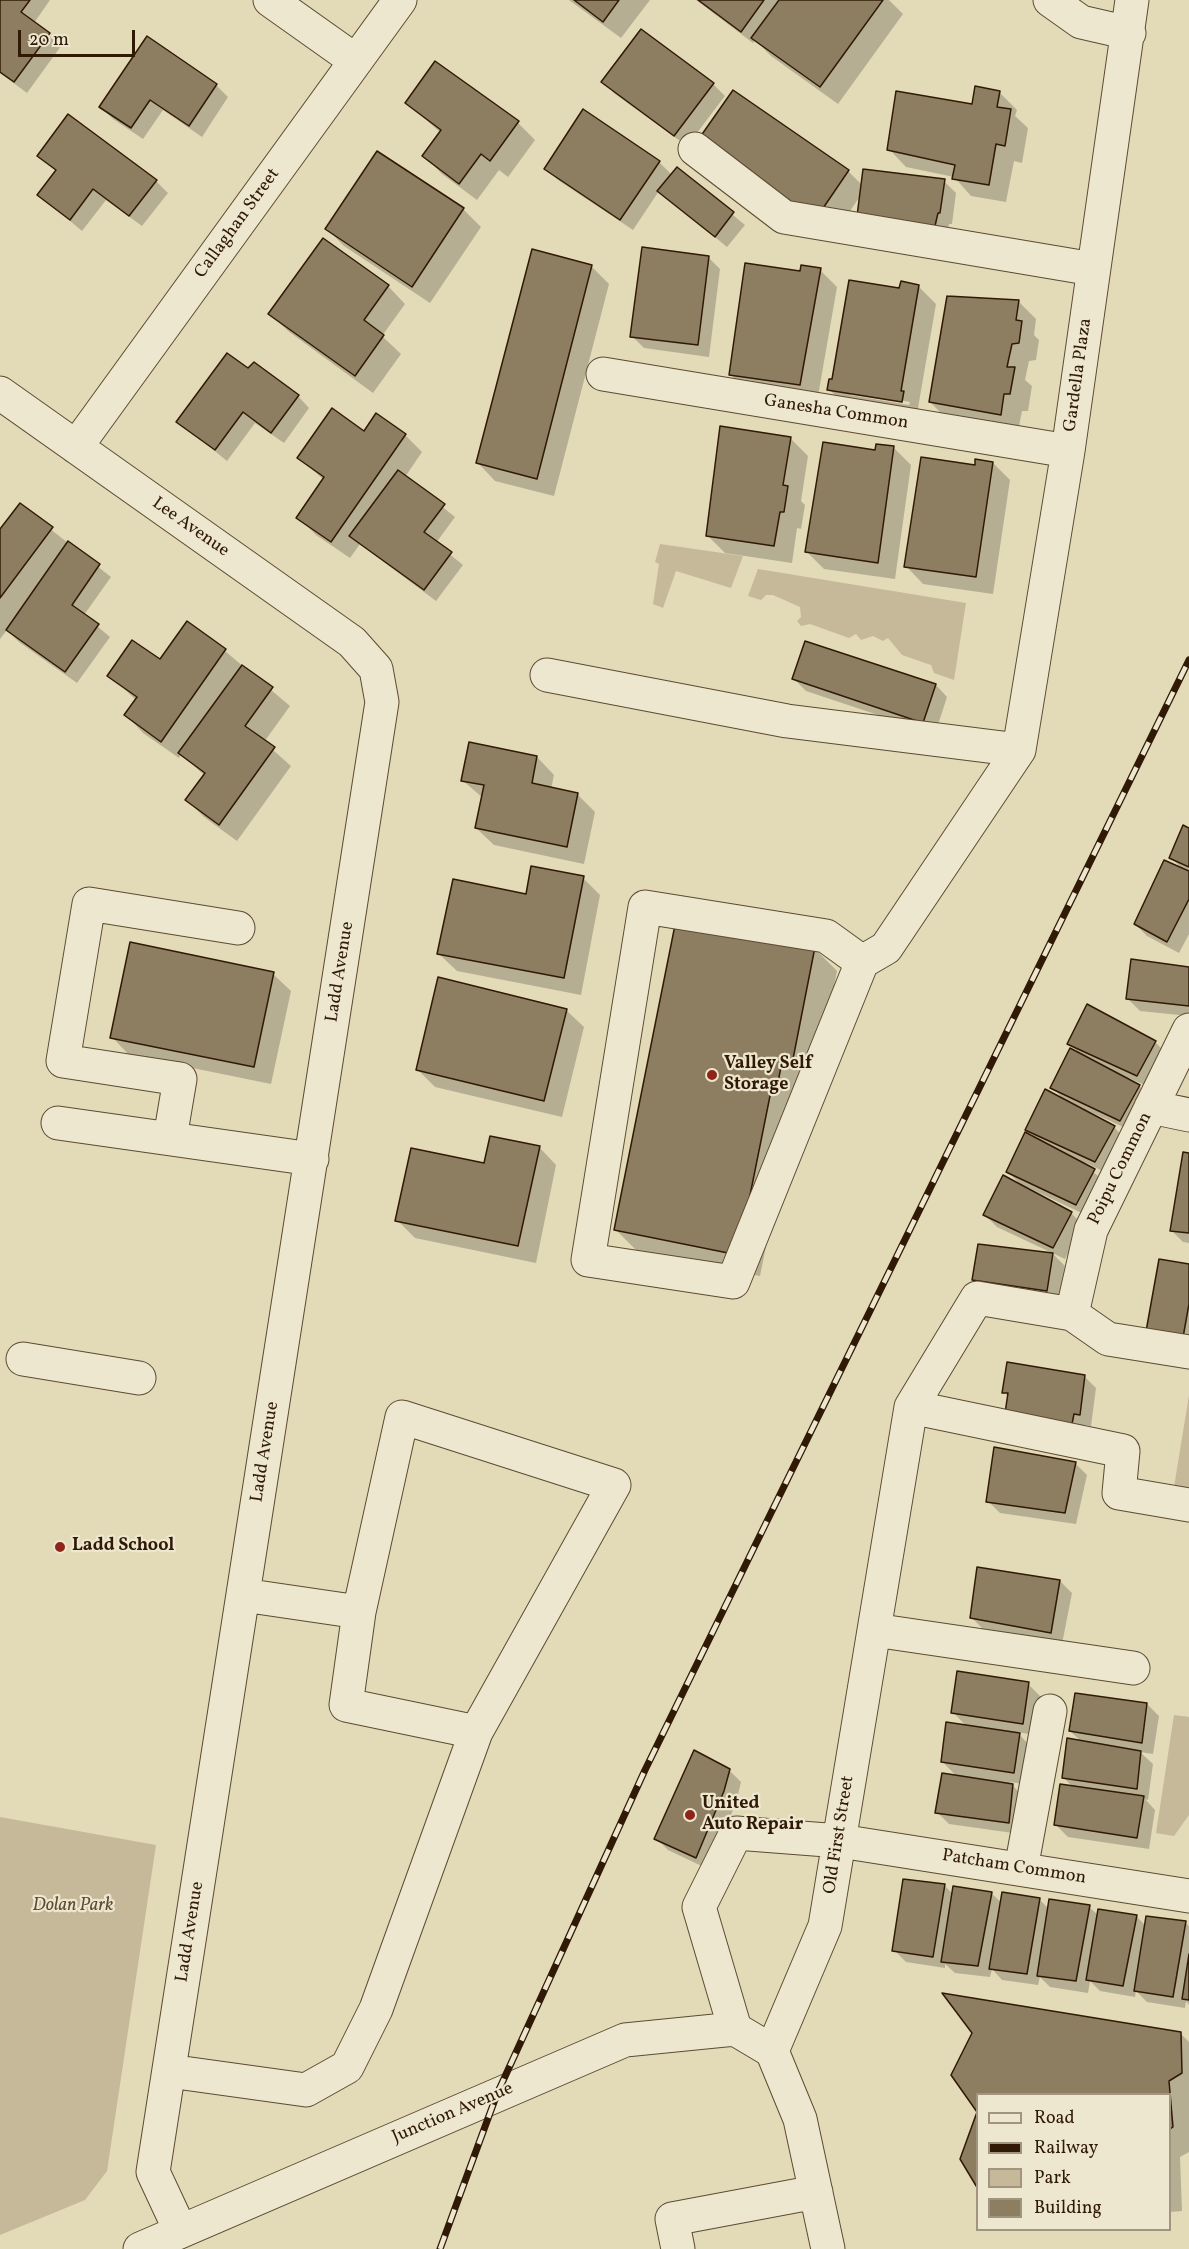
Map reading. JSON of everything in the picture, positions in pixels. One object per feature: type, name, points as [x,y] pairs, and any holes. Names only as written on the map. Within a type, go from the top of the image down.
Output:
[{"type":"street","points":[[270,0],[356,61]]},
{"type":"street","name":"Callaghan Street","points":[[76,447],[400,0]]},
{"type":"street","points":[[1050,0],[1081,22],[1129,33]]},
{"type":"street","name":"Gardella Plaza","points":[[1019,750],[1068,450],[1132,0]]},
{"type":"street","points":[[695,149],[784,217],[1093,269]]},
{"type":"street","name":"Ganesha Common","points":[[603,374],[1068,450]]},
{"type":"street","name":"Lee Avenue","points":[[0,393],[351,642],[376,669]]},
{"type":"street","name":"Ladd Avenue","points":[[180,2230],[153,2172],[382,702],[376,669]]},
{"type":"street","points":[[547,675],[787,721],[1019,750],[886,948],[862,962],[734,1282],[588,1260],[645,907],[826,936],[862,962]]},
{"type":"street","points":[[170,1138],[180,1079],[63,1061],[89,904],[238,928]]},
{"type":"street","name":"Poipu Common","points":[[1072,1314],[1091,1230],[1189,1030]]},
{"type":"street","points":[[1151,1107],[1189,1115]]},
{"type":"street","points":[[58,1123],[312,1159]]},
{"type":"street","points":[[1189,1352],[1108,1339],[1072,1314],[977,1298],[910,1407],[1123,1451],[1119,1493],[1189,1505]]},
{"type":"street","points":[[23,1359],[139,1378]]},
{"type":"street","name":"Old First Street","points":[[772,2051],[825,1926],[910,1407]]},
{"type":"street","points":[[169,2071],[306,2090],[346,2067],[376,2009],[476,1732],[614,1485],[402,1417],[359,1612],[346,1705],[476,1732]]},
{"type":"street","points":[[243,1595],[359,1612]]},
{"type":"street","points":[[874,1630],[1133,1668]]},
{"type":"street","points":[[1021,1869],[1050,1711]]},
{"type":"street","name":"Patcham Common","points":[[735,2029],[699,1908],[736,1833],[840,1841],[1189,1896]]},
{"type":"street","points":[[735,2029],[772,2051],[800,2118],[828,2249]]},
{"type":"street","name":"Junction Avenue","points":[[140,2249],[625,2040],[735,2029]]},
{"type":"street","points":[[678,2249],[672,2219],[816,2192]]},
{"type":"green space","points":[[660,544],[743,556],[731,588],[676,571],[663,608],[653,604],[659,564],[655,562]]},
{"type":"green space","points":[[758,569],[966,603],[954,680],[934,673],[931,665],[902,655],[888,638],[883,641],[873,636],[861,640],[856,634],[849,638],[810,624],[801,626],[797,621],[801,617],[800,607],[773,595],[766,595],[761,600],[748,596]]},
{"type":"green space","points":[[1189,1395],[1189,1489],[1174,1487]]},
{"type":"green space","points":[[1174,1715],[1189,1717],[1189,1815],[1174,1836],[1156,1833]]},
{"type":"green space","name":"Dolan Park","points":[[0,1817],[156,1845],[107,2171],[85,2200],[0,2235]]},
{"type":"building","points":[[0,0],[30,0],[21,12],[50,33],[14,82],[0,72]]},
{"type":"building","points":[[574,0],[619,0],[603,22]]},
{"type":"building","points":[[698,0],[764,0],[741,32]]},
{"type":"building","points":[[779,0],[883,0],[820,87],[751,38]]},
{"type":"building","points":[[641,29],[714,83],[674,136],[601,82]]},
{"type":"building","points":[[147,36],[217,84],[189,126],[150,100],[131,128],[99,107]]},
{"type":"building","points":[[435,61],[519,121],[490,161],[481,154],[459,184],[422,156],[441,130],[405,103]]},
{"type":"building","points":[[975,86],[1000,91],[997,107],[1011,109],[1005,146],[996,144],[989,185],[952,179],[955,165],[887,150],[896,91],[972,104]]},
{"type":"building","points":[[733,90],[849,170],[815,220],[698,140]]},
{"type":"building","points":[[583,109],[660,161],[620,220],[544,169]]},
{"type":"building","points":[[68,114],[157,180],[129,216],[93,189],[70,220],[37,195],[56,170],[37,156]]},
{"type":"building","points":[[377,151],[464,208],[412,287],[325,229]]},
{"type":"building","points":[[677,167],[734,212],[715,237],[657,191]]},
{"type":"building","points":[[863,169],[945,179],[940,213],[938,213],[935,226],[857,216]]},
{"type":"building","points":[[323,238],[389,285],[364,320],[384,335],[355,376],[268,314]]},
{"type":"building","points":[[642,247],[709,256],[698,345],[630,337]]},
{"type":"building","points":[[532,249],[592,265],[537,479],[476,463]]},
{"type":"building","points":[[745,263],[800,271],[801,265],[821,268],[800,385],[729,375]]},
{"type":"building","points":[[849,280],[899,288],[901,281],[919,285],[901,391],[904,391],[902,402],[827,390],[829,379],[832,379]]},
{"type":"building","points":[[947,296],[1019,300],[1016,320],[1022,321],[1019,343],[1012,344],[1007,367],[1015,367],[1010,394],[1004,394],[1001,415],[929,402]]},
{"type":"building","points":[[227,353],[248,368],[254,362],[299,395],[271,433],[243,412],[215,450],[176,422]]},
{"type":"building","points":[[332,408],[364,431],[376,413],[406,434],[331,542],[296,518],[324,477],[297,458]]},
{"type":"building","points":[[720,426],[791,437],[783,485],[788,486],[784,512],[780,512],[774,546],[706,536]]},
{"type":"building","points":[[823,442],[875,450],[876,444],[894,446],[878,563],[805,552]]},
{"type":"building","points":[[921,457],[975,465],[975,459],[993,462],[976,577],[904,567]]},
{"type":"building","points":[[398,470],[445,504],[424,532],[452,552],[424,590],[349,536]]},
{"type":"building","points":[[20,503],[53,527],[0,598],[0,529]]},
{"type":"building","points":[[68,541],[100,564],[72,605],[99,624],[65,672],[6,630]]},
{"type":"building","points":[[187,621],[226,649],[161,742],[124,715],[137,697],[107,676],[132,640],[160,659]]},
{"type":"building","points":[[805,641],[936,684],[923,723],[792,679]]},
{"type":"building","points":[[242,665],[273,687],[245,726],[275,747],[219,825],[185,800],[205,773],[178,753]]},
{"type":"building","points":[[469,742],[537,756],[532,783],[578,793],[567,847],[475,828],[484,785],[461,781]]},
{"type":"building","points":[[1183,825],[1189,828],[1189,867],[1169,858]]},
{"type":"building","points":[[1164,860],[1189,871],[1189,899],[1167,942],[1134,924]]},
{"type":"building","points":[[531,866],[584,876],[564,978],[437,954],[453,879],[526,894]]},
{"type":"building","name":"Valley Self Storage","points":[[676,920],[815,947],[793,1059],[783,1057],[776,1092],[771,1091],[738,1255],[614,1230]]},
{"type":"building","points":[[130,942],[274,972],[254,1067],[110,1038]]},
{"type":"building","points":[[1131,959],[1189,967],[1189,1006],[1126,999]]},
{"type":"building","points":[[438,977],[567,1009],[544,1101],[416,1070]]},
{"type":"building","points":[[1087,1004],[1156,1041],[1137,1076],[1067,1044]]},
{"type":"building","points":[[1070,1048],[1140,1085],[1120,1121],[1050,1088]]},
{"type":"building","points":[[1045,1089],[1115,1126],[1095,1162],[1025,1130]]},
{"type":"building","points":[[1025,1132],[1095,1169],[1076,1205],[1006,1172]]},
{"type":"building","points":[[490,1136],[540,1146],[518,1246],[395,1221],[411,1148],[484,1163]]},
{"type":"building","points":[[1183,1152],[1189,1153],[1189,1233],[1170,1231]]},
{"type":"building","points":[[1003,1175],[1072,1212],[1053,1248],[983,1215]]},
{"type":"building","points":[[978,1244],[1053,1253],[1047,1291],[972,1280]]},
{"type":"building","points":[[1159,1259],[1189,1264],[1189,1304],[1182,1343],[1145,1337]]},
{"type":"building","points":[[1007,1362],[1085,1375],[1080,1415],[1074,1414],[1072,1424],[1005,1413],[1008,1393],[1002,1393]]},
{"type":"building","points":[[994,1447],[1076,1462],[1065,1513],[986,1502]]},
{"type":"building","points":[[977,1567],[1060,1580],[1051,1633],[970,1618]]},
{"type":"building","points":[[957,1671],[1029,1682],[1023,1724],[951,1713]]},
{"type":"building","points":[[1075,1693],[1147,1703],[1142,1743],[1069,1731]]},
{"type":"building","points":[[946,1722],[1020,1733],[1014,1773],[941,1762]]},
{"type":"building","points":[[1067,1738],[1141,1751],[1137,1789],[1062,1778]]},
{"type":"building","name":"United Auto Repair","points":[[694,1750],[730,1769],[724,1791],[696,1858],[654,1839]]},
{"type":"building","points":[[942,1773],[1013,1784],[1009,1823],[935,1813]]},
{"type":"building","points":[[1060,1784],[1144,1796],[1137,1838],[1054,1825]]},
{"type":"building","points":[[903,1879],[945,1884],[933,1957],[892,1951]]},
{"type":"building","points":[[953,1886],[992,1892],[978,1966],[941,1962]]},
{"type":"building","points":[[1002,1892],[1040,1898],[1027,1974],[989,1969]]},
{"type":"building","points":[[1049,1899],[1090,1905],[1076,1981],[1037,1976]]},
{"type":"building","points":[[1098,1909],[1137,1915],[1123,1986],[1086,1980]]},
{"type":"building","points":[[1146,1916],[1186,1921],[1173,1997],[1134,1991]]},
{"type":"building","points":[[1189,1954],[1189,2000],[1182,1999]]},
{"type":"building","points":[[942,1993],[1181,2032],[1182,2073],[1169,2081],[1170,2093],[976,2093],[976,2111],[951,2075],[972,2033]]},
{"type":"building","points":[[1171,2104],[1173,2127],[1171,2128]]},
{"type":"building","points":[[976,2115],[976,2186],[960,2159]]},
{"type":"railway","points":[[440,2249],[497,2094],[645,1770],[1189,660]]},
{"type":"place","name":"Valley Self Storage","points":[[712,1075]]},
{"type":"place","name":"Ladd School","points":[[60,1547]]},
{"type":"place","name":"United Auto Repair","points":[[690,1815]]}]
